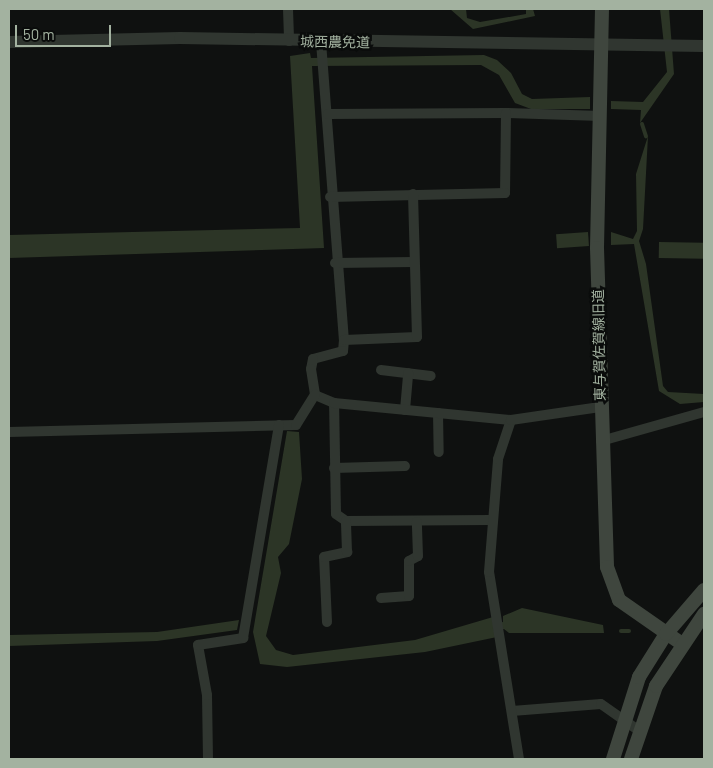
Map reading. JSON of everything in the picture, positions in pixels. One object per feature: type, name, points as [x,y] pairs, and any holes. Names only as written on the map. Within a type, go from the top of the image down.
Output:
[{"type":"main road","name":"東与賀佐賀線旧道","points":[[602,9],[600,408],[607,567],[619,600],[682,644]]},
{"type":"main road","points":[[613,759],[624,718],[639,677],[666,634],[704,590]]},
{"type":"main road","points":[[631,759],[638,730],[656,686],[682,644],[704,614]]},
{"type":"street","points":[[288,9],[289,41]]},
{"type":"street","name":"城西農免道","points":[[9,42],[180,38],[289,41],[321,48],[602,44],[704,46]]},
{"type":"street","points":[[9,432],[296,425],[315,395],[313,360],[338,355],[343,351],[344,340],[335,263],[330,197],[328,114],[321,48]]},
{"type":"street","points":[[328,114],[506,113],[600,116]]},
{"type":"street","points":[[330,197],[505,193],[506,113]]},
{"type":"street","points":[[344,340],[417,338],[413,194]]},
{"type":"street","points":[[335,263],[414,262]]},
{"type":"street","points":[[381,370],[431,376]]},
{"type":"street","points":[[404,410],[408,373]]},
{"type":"street","points":[[315,395],[334,403],[511,420],[541,412],[600,408]]},
{"type":"street","points":[[334,403],[336,514],[346,521],[490,520]]},
{"type":"street","points":[[601,441],[704,412]]},
{"type":"street","points":[[438,413],[439,452]]},
{"type":"street","points":[[511,420],[498,459],[490,520],[489,572],[519,759]]},
{"type":"street","points":[[208,759],[207,695],[198,644],[243,638],[280,425]]},
{"type":"street","points":[[334,468],[405,466]]},
{"type":"street","points":[[327,622],[324,557],[327,553],[347,552],[346,521]]},
{"type":"street","points":[[381,598],[409,596],[409,560],[418,556],[417,522]]},
{"type":"street","points":[[512,711],[601,704],[624,718],[638,730]]},
{"type":"shaded area","points":[[450,9],[466,9],[467,18],[480,22],[526,14],[526,9],[533,9],[535,16],[473,29]]},
{"type":"shaded area","points":[[660,9],[669,9],[674,74],[640,123],[641,110],[611,109],[611,101],[643,102],[667,72]]},
{"type":"shaded area","points":[[310,53],[311,58],[484,55],[497,60],[511,73],[522,94],[532,99],[590,97],[590,109],[531,109],[515,103],[499,75],[481,65],[312,66],[324,248],[9,258],[9,235],[300,228],[290,56]]},
{"type":"shaded area","points":[[648,136],[643,229],[639,241],[646,264],[663,386],[668,392],[704,394],[704,402],[680,404],[659,391],[634,244],[611,245],[611,232],[633,239],[637,231],[636,174]]},
{"type":"shaded area","points":[[588,232],[589,246],[557,248],[556,234]]},
{"type":"shaded area","points":[[659,242],[704,243],[704,259],[659,258]]},
{"type":"shaded area","points":[[287,431],[299,432],[302,479],[289,544],[278,557],[281,573],[266,636],[276,650],[293,655],[415,640],[493,617],[495,623],[503,622],[503,616],[522,608],[603,625],[604,633],[509,633],[504,629],[495,630],[497,637],[425,652],[287,667],[260,664],[253,632]]},
{"type":"shaded area","points":[[239,620],[237,630],[157,641],[9,646],[9,635],[157,632]]},
{"type":"waterway","points":[[642,124],[646,136]]},
{"type":"waterway","points":[[621,631],[629,631]]}]
